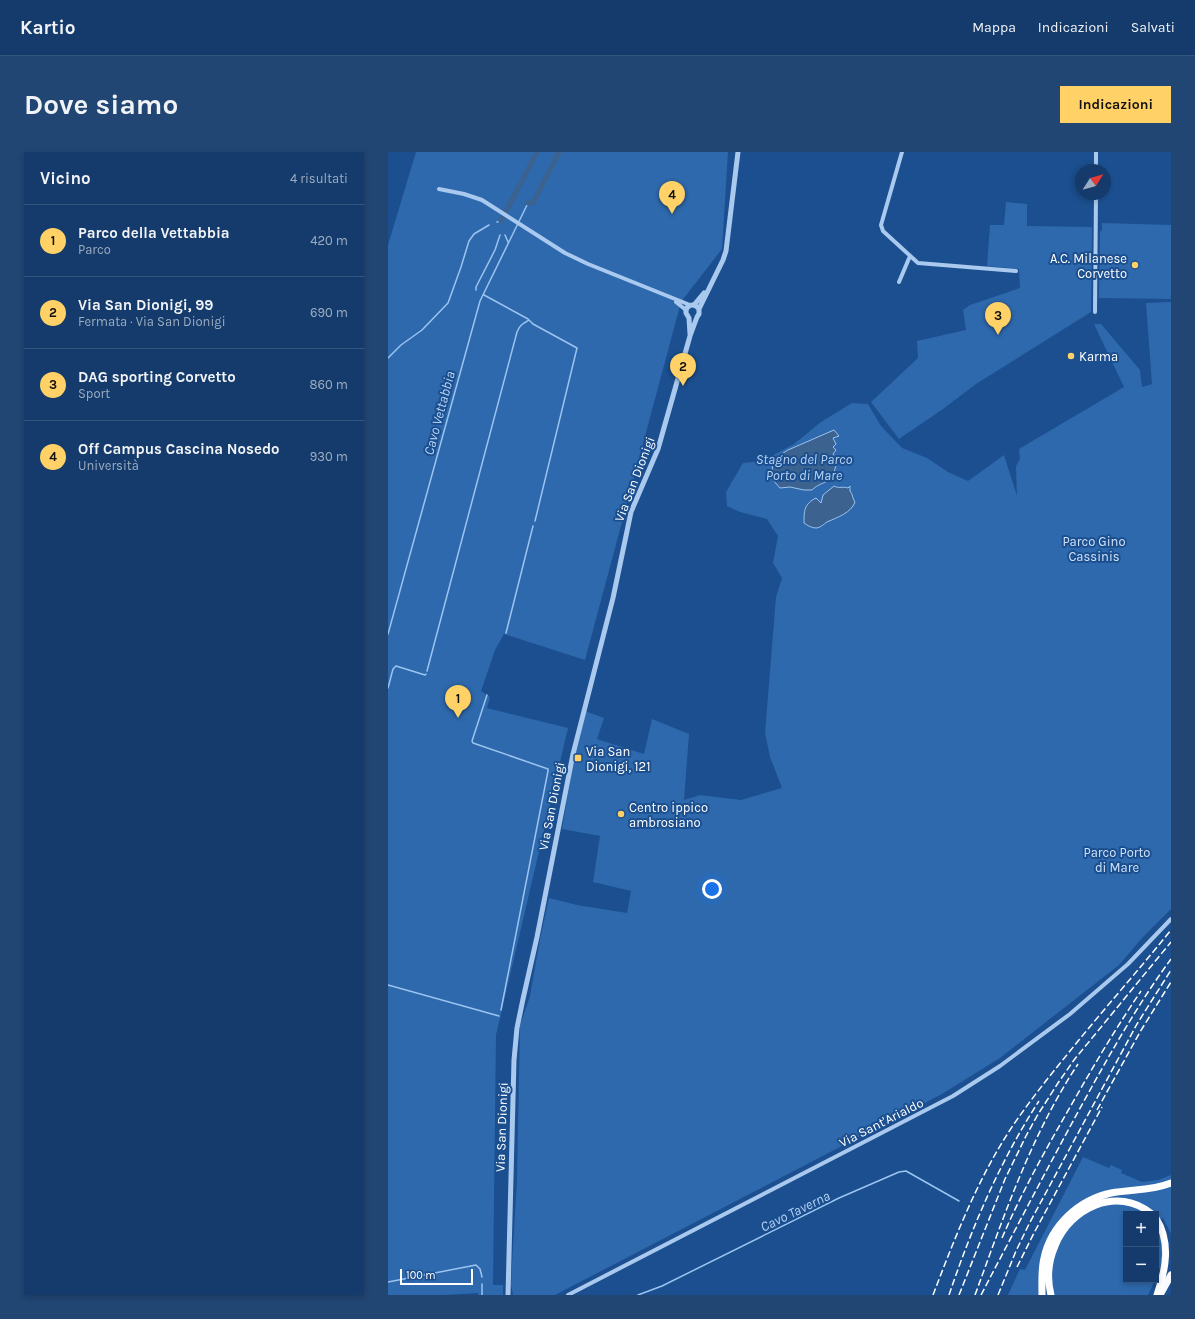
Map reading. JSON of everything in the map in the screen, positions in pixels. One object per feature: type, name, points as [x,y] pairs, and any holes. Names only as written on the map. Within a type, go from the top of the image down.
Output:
[{"type":"highway","points":[[1042,1295],[1042,1271],[1045,1252],[1057,1228],[1069,1215],[1086,1203],[1103,1195],[1117,1192],[1151,1189],[1171,1183]]},
{"type":"highway","points":[[1051,1295],[1049,1272],[1053,1251],[1064,1229],[1078,1216],[1100,1203],[1114,1200],[1128,1201],[1147,1211]]},
{"type":"highway","points":[[1157,1295],[1168,1264],[1169,1250],[1167,1236],[1159,1222]]},
{"type":"highway","points":[[1160,1295],[1171,1275]]},
{"type":"street","name":"Via San Dionigi","points":[[508,1295],[514,1060],[517,1028],[537,937],[573,754],[612,598],[631,512],[658,449],[690,336],[699,314],[699,309],[726,251],[738,152]]},
{"type":"street","points":[[902,152],[881,225],[883,231],[918,263],[1016,271]]},
{"type":"street","points":[[1096,152],[1096,164]]},
{"type":"street","points":[[439,188],[482,200],[565,253],[588,264],[699,309]]},
{"type":"street","points":[[1094,312],[1096,200]]},
{"type":"street","points":[[899,282],[910,256]]},
{"type":"street","name":"Via San Dionigi","points":[[690,336],[689,318],[686,314],[690,306],[708,290]]},
{"type":"street","points":[[689,318],[697,317]]},
{"type":"street","name":"Via Sant'Arialdo","points":[[568,1295],[953,1096],[1000,1066],[1070,1014],[1128,964],[1171,919]]},
{"type":"green space","points":[[416,152],[728,152],[722,249],[681,302],[585,660],[504,634],[495,650],[481,691],[490,697],[487,708],[568,728],[496,1035],[493,1285],[503,1285],[503,1295],[478,1295],[478,1293],[444,1295],[388,1295],[388,245]]},
{"type":"green space","points":[[1006,202],[1027,204],[1027,226],[1092,227],[1091,312],[976,384],[899,439],[871,402],[918,358],[917,341],[966,330],[963,310],[970,305],[1020,288],[1019,269],[987,266],[990,225],[1004,225]]},
{"type":"green space","name":"A.C. Milanese Corvetto","points":[[1102,223],[1171,225],[1171,299],[1099,298],[1100,232],[1102,230]]},
{"type":"green space","points":[[1171,302],[1171,909],[1143,937],[1119,965],[1000,1058],[942,1094],[555,1295],[513,1295],[511,1285],[517,1180],[520,1026],[530,996],[549,898],[577,905],[627,913],[631,891],[593,882],[600,836],[562,829],[575,753],[585,711],[604,718],[597,739],[644,754],[652,719],[689,734],[684,800],[700,795],[741,800],[782,788],[770,757],[765,733],[776,597],[782,578],[773,563],[778,536],[767,519],[740,512],[727,506],[726,492],[743,463],[762,461],[794,444],[821,422],[852,403],[868,404],[881,426],[902,448],[927,458],[948,472],[968,481],[1004,455],[1017,496],[1016,466],[1020,459],[1019,449],[1124,387],[1094,324],[1101,324],[1140,370],[1142,387],[1152,384],[1146,303]]},
{"type":"green space","points":[[1083,1157],[1109,1168],[1111,1165],[1122,1170],[1121,1173],[1142,1182],[1158,1180],[1171,1175],[1171,1234],[1163,1218],[1159,1220],[1159,1211],[1123,1211],[1123,1283],[1154,1283],[1148,1295],[1008,1295],[1020,1269],[1025,1270]]},
{"type":"green space","points":[[1159,1231],[1163,1244],[1159,1269]]},
{"type":"water","name":"Stagno del Parco Porto di Mare","points":[[834,430],[839,436],[833,438],[836,444],[833,447],[836,450],[833,454],[837,462],[831,478],[816,486],[812,490],[790,487],[780,488],[773,480],[772,460],[788,450]]},
{"type":"water","name":"Stagno del Parco Porto di Mare","points":[[834,486],[848,488],[850,486],[850,491],[855,502],[853,506],[844,514],[820,527],[814,528],[804,523],[807,505],[816,498],[821,503],[823,495]]},
{"type":"waterway","points":[[501,221],[537,152]]},
{"type":"waterway","points":[[528,203],[533,203],[559,152]]},
{"type":"waterway","name":"Cavo Vettabbia","points":[[388,634],[480,301],[528,203]]},
{"type":"waterway","points":[[497,222],[501,221]]},
{"type":"waterway","points":[[388,358],[401,345],[422,330],[448,303],[469,241],[474,234],[489,225]]},
{"type":"waterway","points":[[476,290],[476,287],[495,250],[500,235]]},
{"type":"waterway","name":"Cavo Vettabbia","points":[[505,235],[508,242]]},
{"type":"waterway","points":[[484,295],[577,348],[535,521]]},
{"type":"waterway","points":[[427,671],[517,332],[519,328],[529,320]]},
{"type":"waterway","points":[[506,633],[533,526]]},
{"type":"waterway","points":[[388,688],[393,669],[396,666],[425,675],[426,674]]},
{"type":"waterway","points":[[487,695],[472,741],[473,743],[548,769],[501,1010]]},
{"type":"waterway","points":[[388,985],[499,1016]]},
{"type":"waterway","name":"Cavo Taverna","points":[[638,1295],[662,1286],[839,1198],[899,1172],[906,1171],[959,1201]]},
{"type":"waterway","points":[[388,1282],[476,1265],[480,1269],[482,1277]]},
{"type":"waterway","points":[[482,1284],[482,1295]]},
{"type":"railway","points":[[933,1295],[976,1192],[996,1152],[1008,1133],[1030,1101],[1082,1036],[1171,930]]},
{"type":"railway","points":[[959,1295],[1005,1179],[1037,1116],[1074,1060],[1171,942]]},
{"type":"railway","points":[[981,1295],[1104,1064],[1125,1028],[1171,959]]},
{"type":"railway","points":[[998,1295],[1029,1224],[1137,1024],[1171,970]]},
{"type":"railway","points":[[1097,1110],[1140,1032],[1171,982]]},
{"type":"railway","points":[[1002,1238],[1028,1184],[1057,1130],[1100,1056],[1141,991]]},
{"type":"railway","points":[[975,1295],[1032,1147],[1061,1091],[1078,1064]]},
{"type":"railway","points":[[949,1295],[967,1244],[999,1171],[1039,1101]]},
{"type":"railway","points":[[1017,1267],[1102,1107]]},
{"type":"place","name":"Off Campus Cascina Nosedo","points":[[672,214]]},
{"type":"place","name":"A.C. Milanese Corvetto","points":[[1135,265]]},
{"type":"place","name":"DAG sporting Corvetto","points":[[998,335]]},
{"type":"place","name":"Karma","points":[[1071,356]]},
{"type":"place","name":"Via San Dionigi, 99","points":[[683,386]]},
{"type":"place","name":"Parco della Vettabbia","points":[[458,718]]},
{"type":"place","name":"Via San Dionigi, 121","points":[[578,758]]},
{"type":"place","name":"Centro ippico ambrosiano","points":[[621,814]]},
{"type":"park label","name":"Parco Gino Cassinis","points":[[1094,548]]},
{"type":"park label","name":"Parco Porto di Mare","points":[[1117,860]]}]
